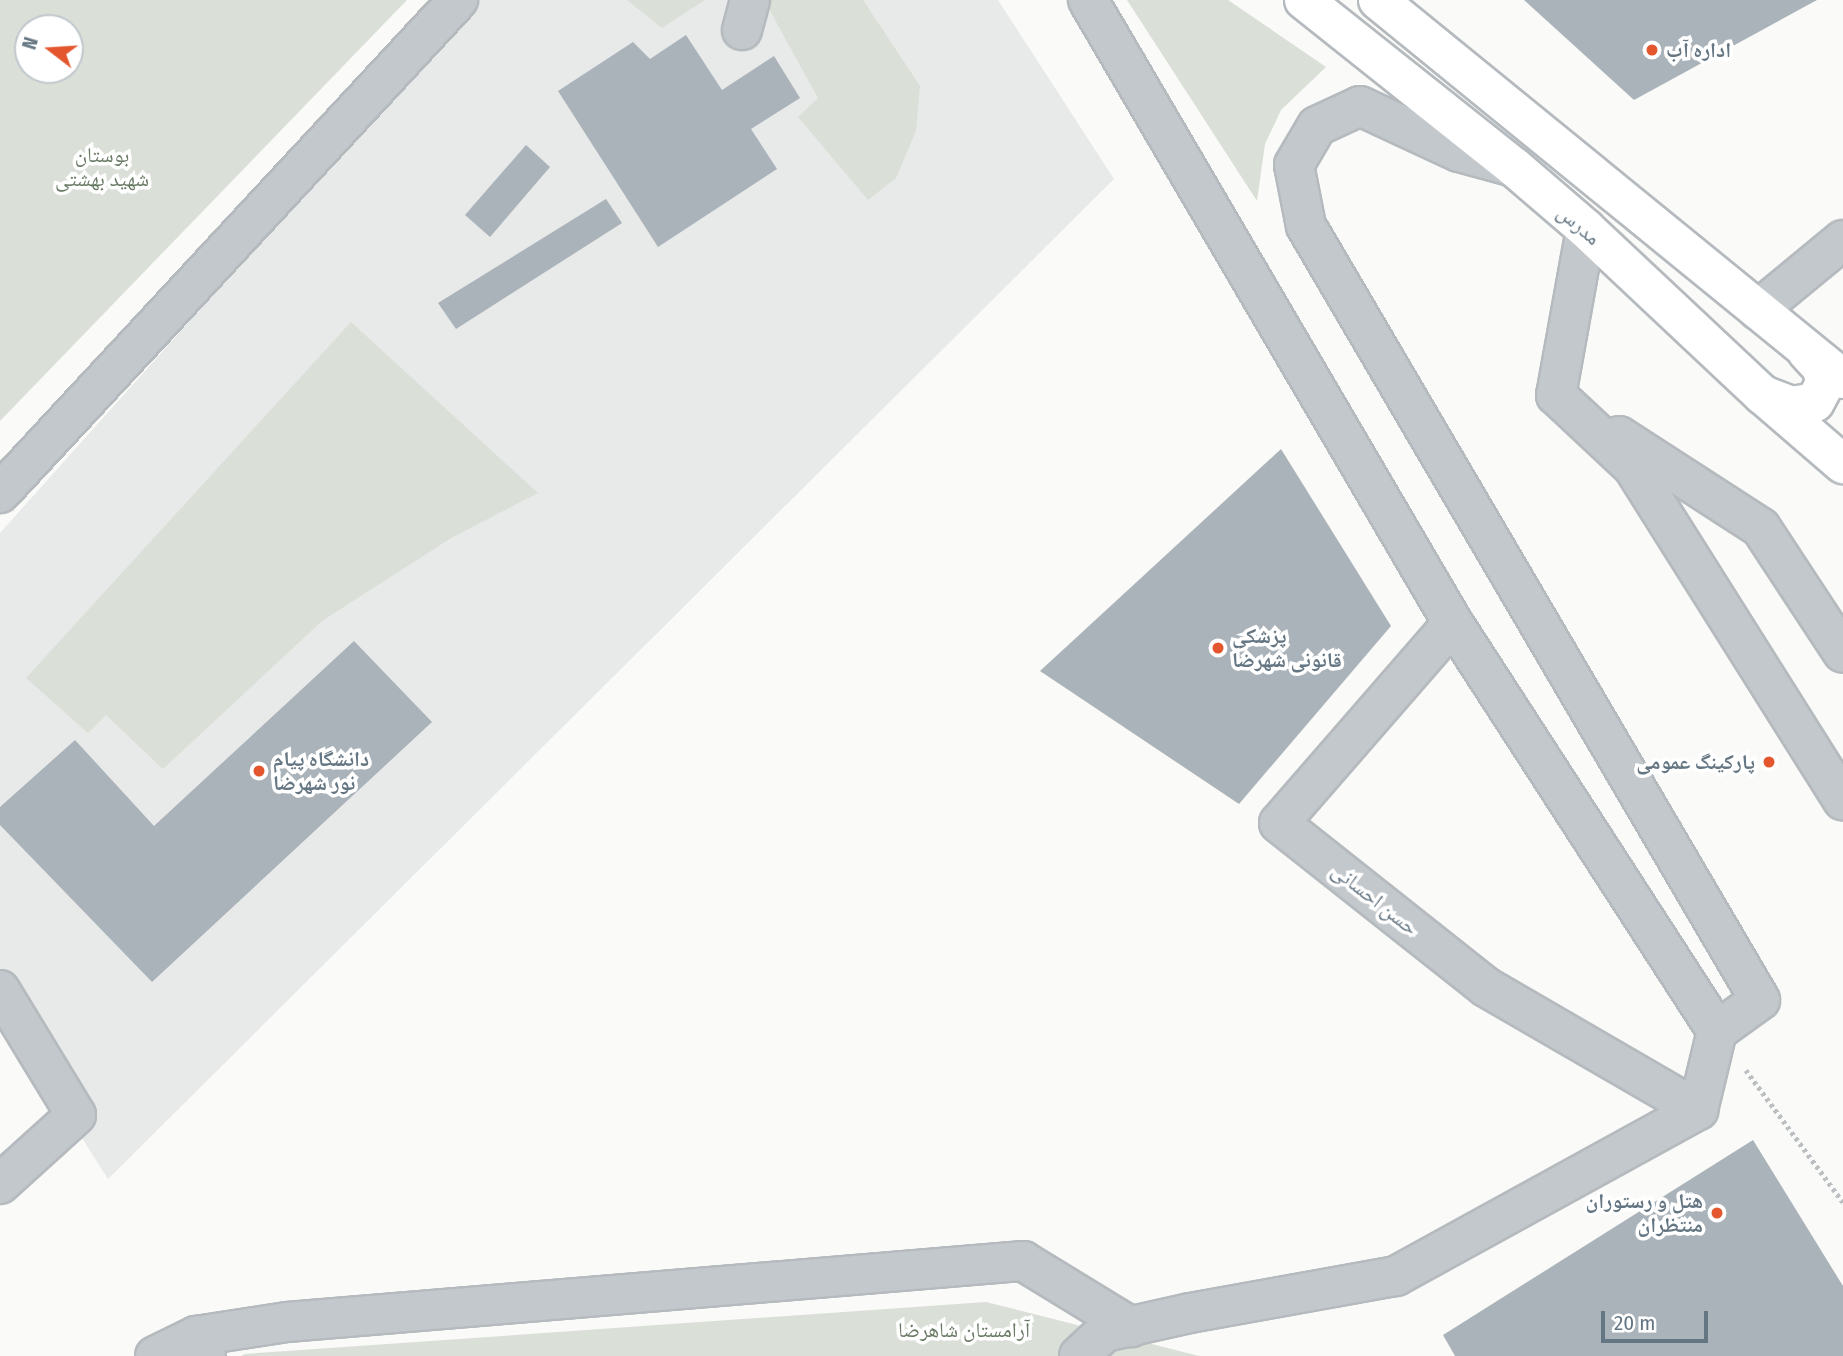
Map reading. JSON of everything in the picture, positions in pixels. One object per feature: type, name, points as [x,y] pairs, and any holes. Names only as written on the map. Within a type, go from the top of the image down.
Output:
[{"type":"main road","name":"مدرس","points":[[1304,0],[1514,167],[1586,229],[1763,396],[1843,464]]},
{"type":"main road","points":[[1378,0],[1843,379]]},
{"type":"main road","points":[[1763,396],[1791,406],[1804,406],[1815,402],[1822,393],[1825,383],[1822,368],[1799,343]]},
{"type":"street","points":[[0,493],[458,0]]},
{"type":"street","points":[[1087,0],[1453,623],[1717,1031]]},
{"type":"street","points":[[1079,1356],[1105,1332],[1396,1276],[1698,1110],[1717,1031],[1760,1000],[1306,226],[1294,165],[1317,126],[1360,106],[1458,152],[1514,167]]},
{"type":"street","points":[[1556,395],[1586,229]]},
{"type":"street","points":[[1758,310],[1843,240]]},
{"type":"street","points":[[1556,395],[1761,528],[1843,653]]},
{"type":"street","points":[[1556,395],[1633,467],[1843,800]]},
{"type":"street","name":"حسن احسانی","points":[[1453,623],[1279,823],[1486,987],[1698,1110]]},
{"type":"street","points":[[0,990],[76,1115],[0,1184]]},
{"type":"street","points":[[155,1356],[287,1322],[1023,1261],[1131,1327]]},
{"type":"path","points":[[1717,1031],[1843,1202]]},
{"type":"shaded area","name":"دانشگاه پیام نور شهرضا","points":[[477,0],[998,0],[1114,179],[108,1179],[0,1009],[0,533]]},
{"type":"green space","name":"بوستان شهید بهشتی","points":[[0,0],[407,0],[0,421]]},
{"type":"green space","points":[[627,0],[705,0],[662,28]]},
{"type":"green space","points":[[764,0],[863,0],[920,86],[916,131],[896,178],[868,200],[798,117],[818,98]]},
{"type":"green space","points":[[1127,0],[1228,0],[1326,67],[1281,110],[1265,144],[1257,201]]},
{"type":"green space","points":[[351,322],[538,493],[451,538],[322,621],[163,769],[106,715],[88,733],[26,678]]},
{"type":"green space","name":"آرامستان شاهرضا","points":[[986,1302],[1199,1356],[241,1356],[245,1354]]},
{"type":"building","name":"اداره آب","points":[[1524,0],[1817,0],[1634,100]]},
{"type":"building","points":[[686,35],[722,90],[774,56],[800,98],[751,129],[777,169],[658,247],[558,91],[633,42],[650,59]]},
{"type":"building","points":[[526,145],[550,167],[490,237],[465,215]]},
{"type":"building","points":[[606,199],[622,223],[456,329],[438,303]]},
{"type":"building","name":"پزشکی قانونی شهرضا","points":[[1281,449],[1391,626],[1239,804],[1040,671]]},
{"type":"building","points":[[354,641],[432,722],[152,982],[0,825],[0,807],[75,740],[154,826]]},
{"type":"building","name":"هتل و رستوران منتظران","points":[[1753,1140],[1843,1286],[1843,1356],[1455,1356],[1443,1335]]},
{"type":"place","name":"اداره آب","points":[[1652,50]]},
{"type":"place","name":"پزشکی قانونی شهرضا","points":[[1218,648]]},
{"type":"place","name":"پارکینگ عمومی","points":[[1769,762]]},
{"type":"place","name":"دانشگاه پیام نور شهرضا","points":[[259,771]]},
{"type":"place","name":"هتل و رستوران منتظران","points":[[1717,1213]]}]
